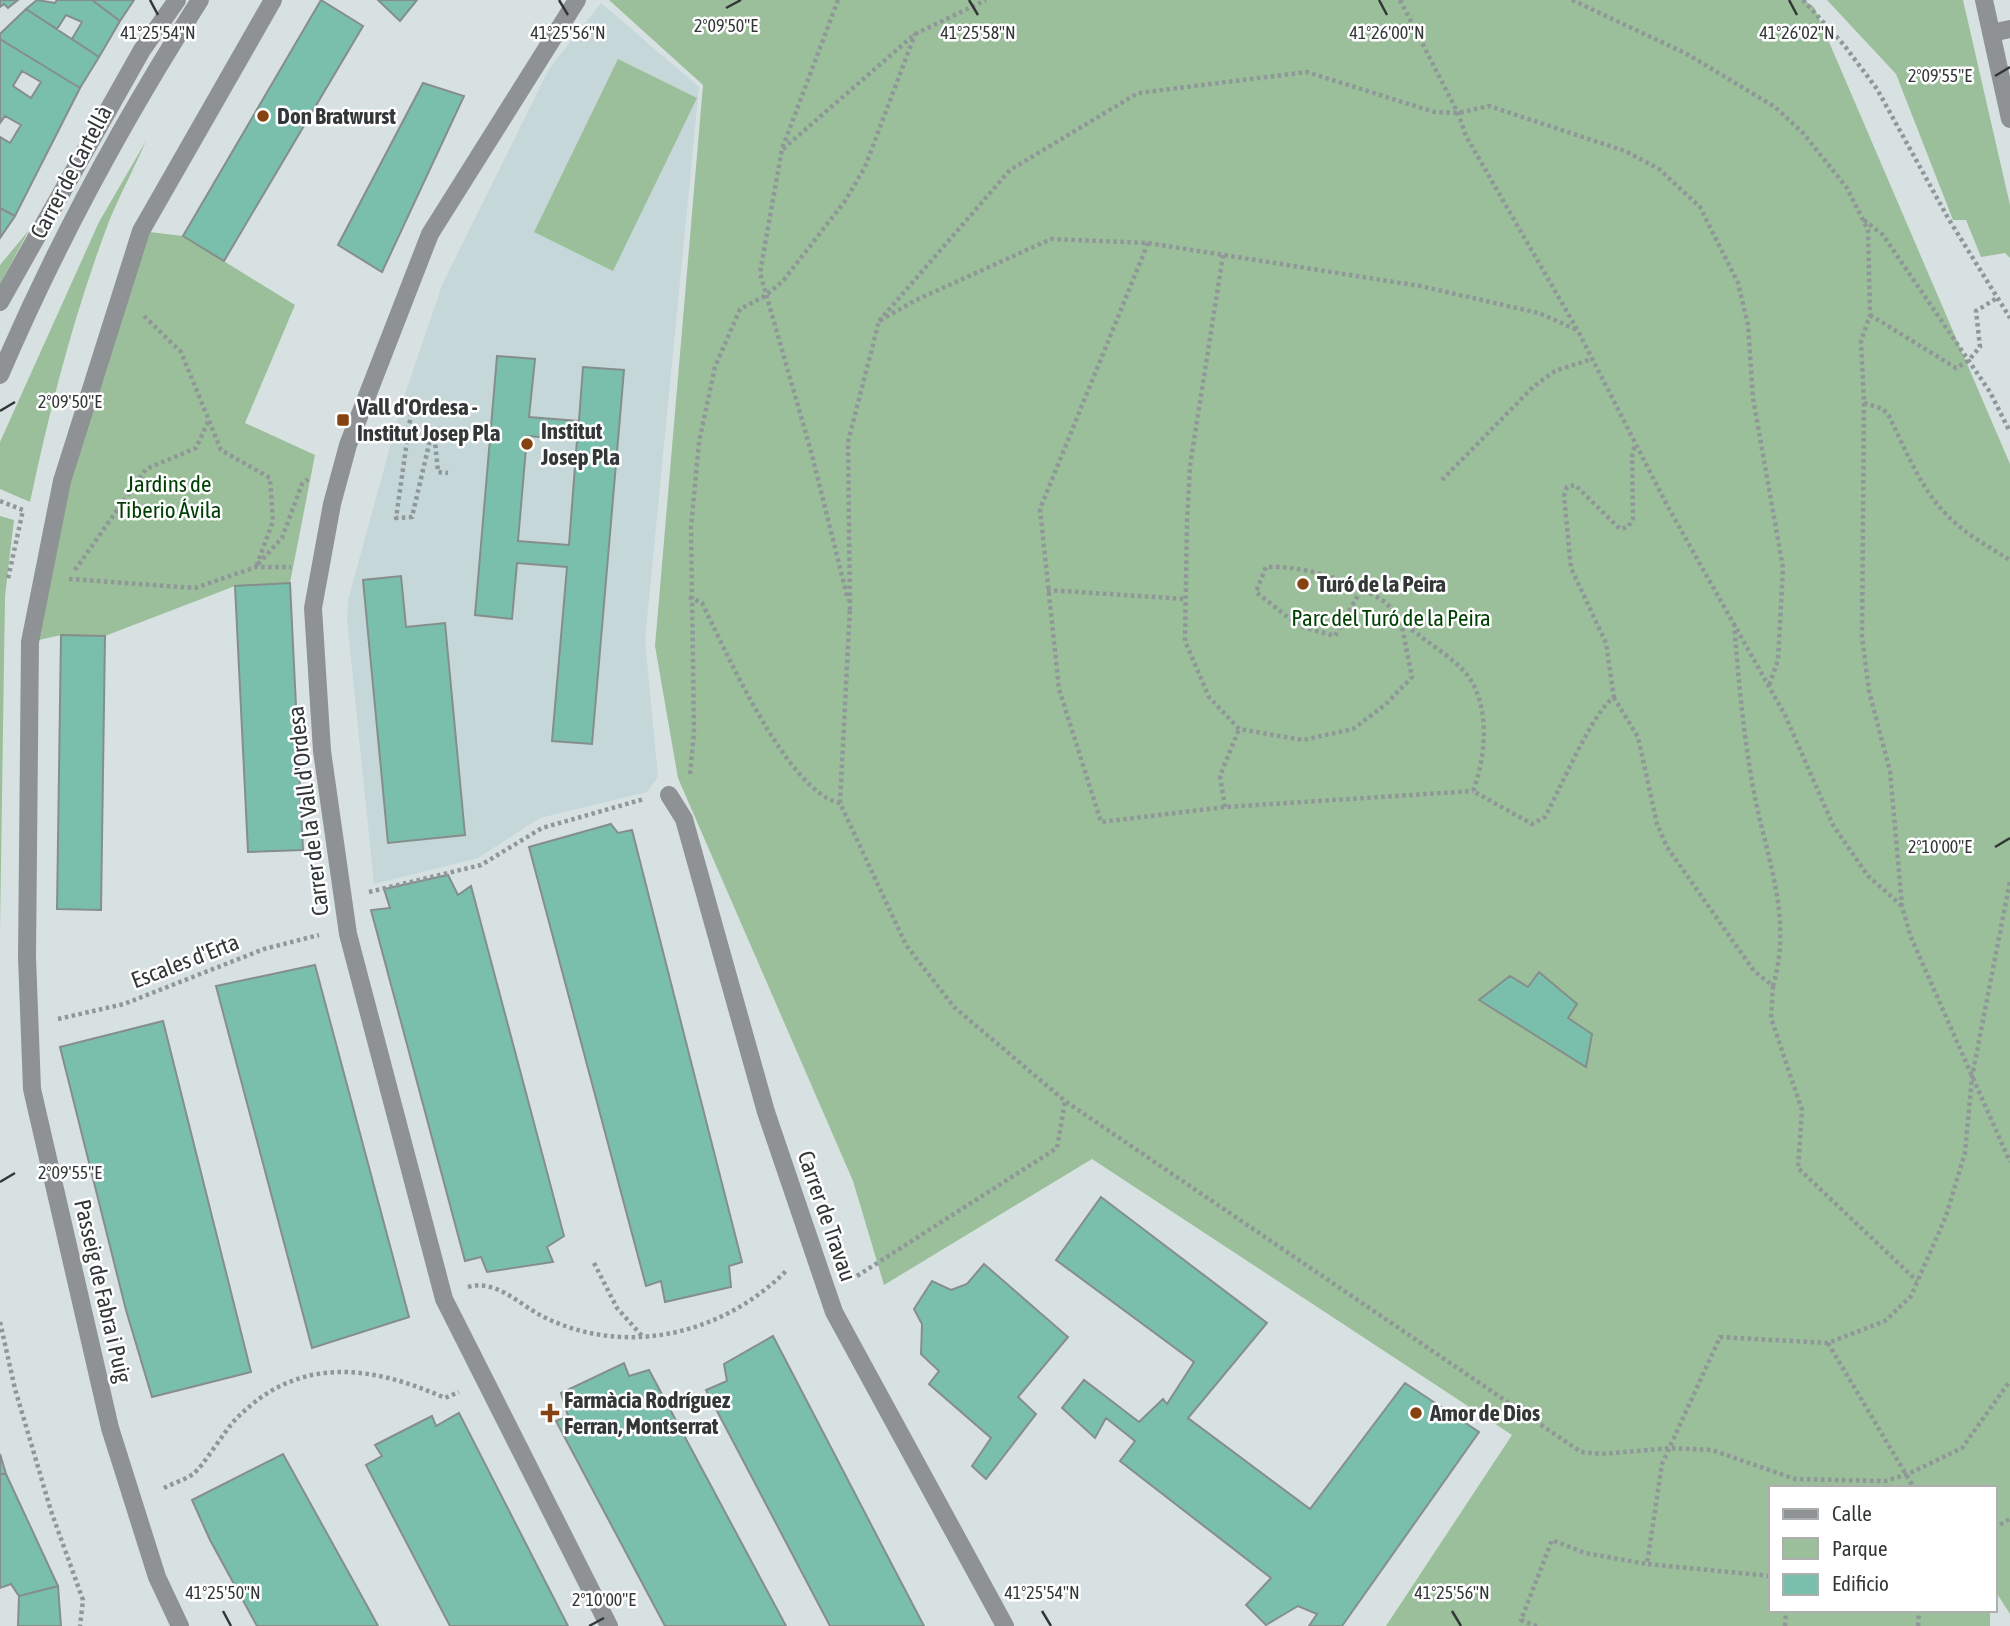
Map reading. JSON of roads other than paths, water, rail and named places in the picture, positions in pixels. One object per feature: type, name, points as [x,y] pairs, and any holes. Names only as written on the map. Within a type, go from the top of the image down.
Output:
[{"type":"street","points":[[0,302],[142,50],[177,0]]},
{"type":"street","name":"Carrer de Cartellà","points":[[0,375],[34,296],[103,158],[200,0]]},
{"type":"street","name":"Passeig de Fabra i Puig","points":[[180,1626],[156,1577],[110,1428],[37,1119],[29,1059],[27,957],[30,642],[62,481],[141,231],[273,0]]},
{"type":"street","name":"Carrer de la Vall d'Ordesa","points":[[577,0],[430,234],[348,444],[332,504],[313,608],[322,751],[348,934],[444,1299],[609,1626]]},
{"type":"street","points":[[1984,0],[2010,119]]},
{"type":"street","points":[[1991,33],[2010,29]]},
{"type":"street","name":"Carrer de Travau","points":[[669,795],[684,819],[765,1112],[834,1312],[1004,1626]]},
{"type":"place","name":"Don Bratwurst","points":[[263,116]]},
{"type":"place","name":"Vall d'Ordesa - Institut Josep Pla","points":[[343,420]]},
{"type":"place","name":"Institut Josep Pla","points":[[527,444]]},
{"type":"place","name":"Turó de la Peira","points":[[1303,584]]},
{"type":"place","name":"Farmàcia Rodríguez Ferran, Montserrat","points":[[550,1413]]},
{"type":"place","name":"Amor de Dios","points":[[1416,1413]]},
{"type":"park label","name":"Jardins de Tiberio Ávila","points":[[169,497]]},
{"type":"park label","name":"Parc del Turó de la Peira","points":[[1391,618]]}]
